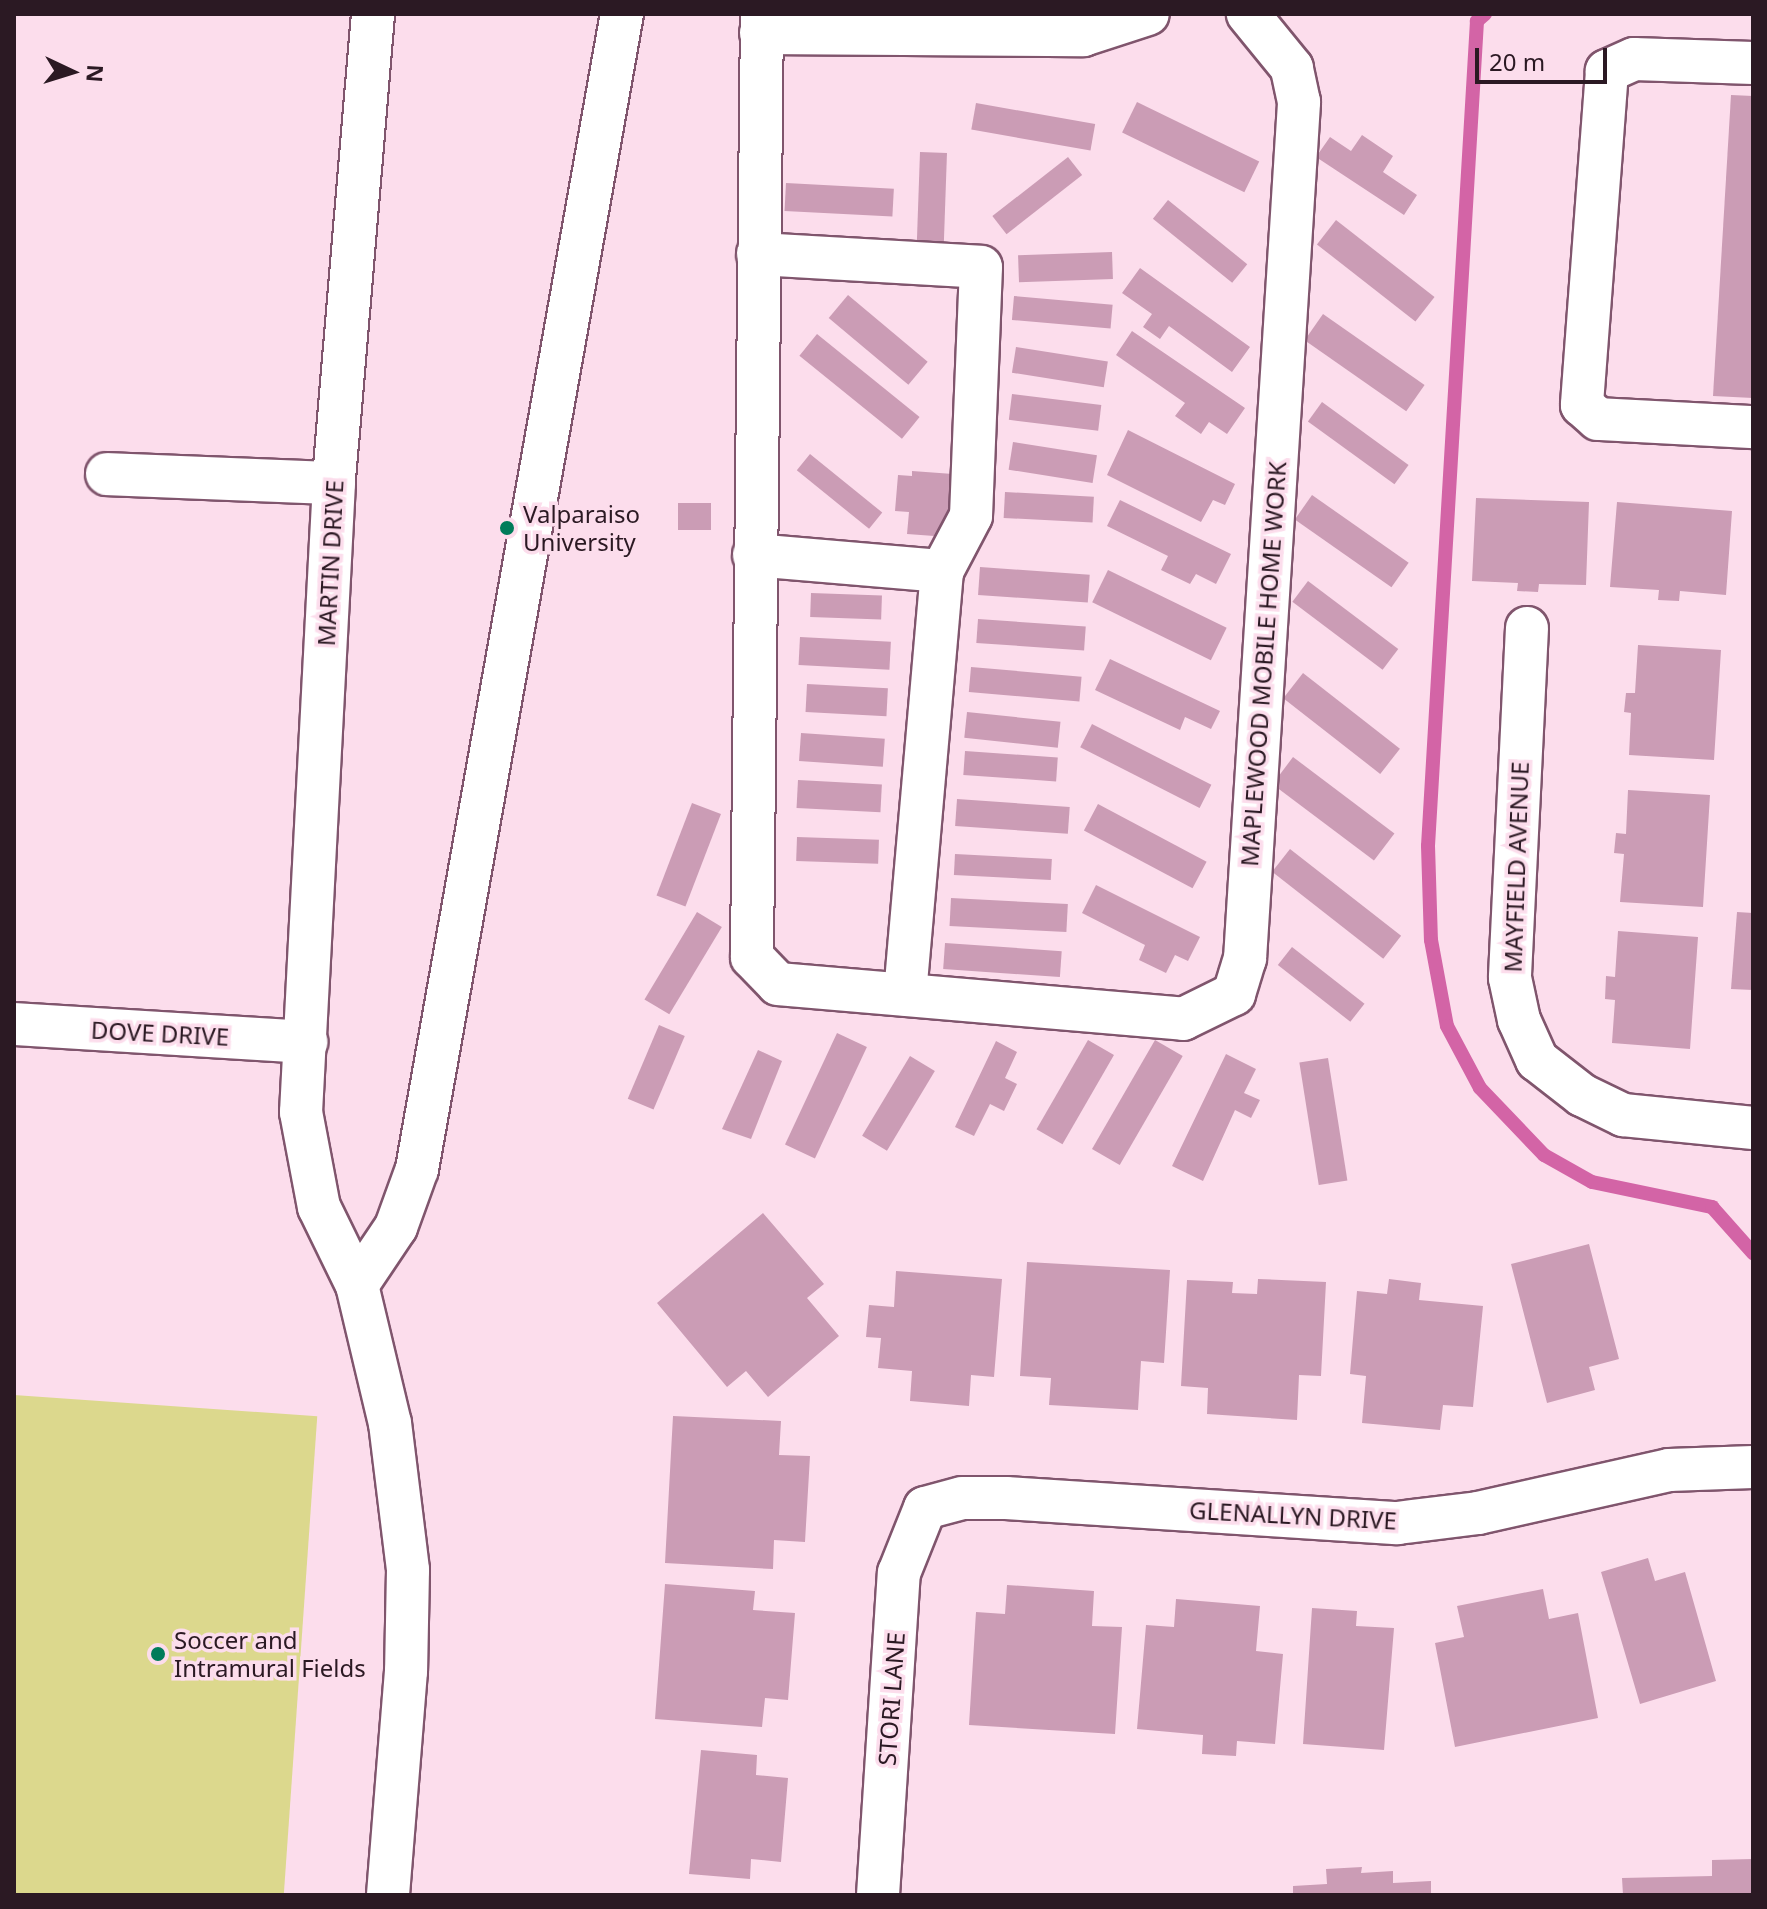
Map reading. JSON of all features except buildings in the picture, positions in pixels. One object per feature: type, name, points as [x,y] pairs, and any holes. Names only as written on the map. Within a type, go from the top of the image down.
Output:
[{"type":"street","name":"MARTIN DRIVE","points":[[373,14],[334,483],[301,1112],[319,1207],[357,1285],[390,1423],[408,1570],[406,1671],[388,1895]]},
{"type":"street","points":[[357,1285],[396,1227],[417,1169],[622,14]]},
{"type":"street","points":[[761,23],[1083,35],[1148,14]]},
{"type":"street","name":"MAPLEWOOD MOBILE HOME WORK","points":[[761,23],[752,957],[778,984],[1183,1019],[1234,994],[1245,959],[1299,102],[1292,68],[1248,14]]},
{"type":"street","points":[[1753,63],[1634,59],[1607,71],[1582,405],[1598,419],[1753,427]]},
{"type":"street","points":[[758,254],[981,267],[971,516],[942,571],[905,994]]},
{"type":"street","points":[[107,474],[334,483]]},
{"type":"street","points":[[754,555],[942,571]]},
{"type":"street","name":"MAYFIELD AVENUE","points":[[1527,628],[1510,978],[1519,1020],[1537,1060],[1582,1095],[1623,1115],[1753,1128]]},
{"type":"street","name":"DOVE DRIVE","points":[[14,1024],[306,1042]]},
{"type":"street","name":"GLENALLYN DRIVE","points":[[925,1508],[963,1498],[1006,1498],[1397,1523],[1478,1513],[1669,1470],[1753,1467]]},
{"type":"street","name":"STORI LANE","points":[[878,1895],[899,1573],[925,1508]]},
{"type":"shaded area","name":"Soccer and Intramural Fields","points":[[14,1395],[317,1416],[284,1895],[14,1895]]},
{"type":"waterway","points":[[1485,14],[1477,21],[1428,846],[1431,940],[1447,1026],[1480,1088],[1544,1155],[1592,1182],[1712,1207],[1753,1253]]},
{"type":"place","name":"Valparaiso University","points":[[507,528]]},
{"type":"place","name":"Soccer and Intramural Fields","points":[[158,1654]]}]
